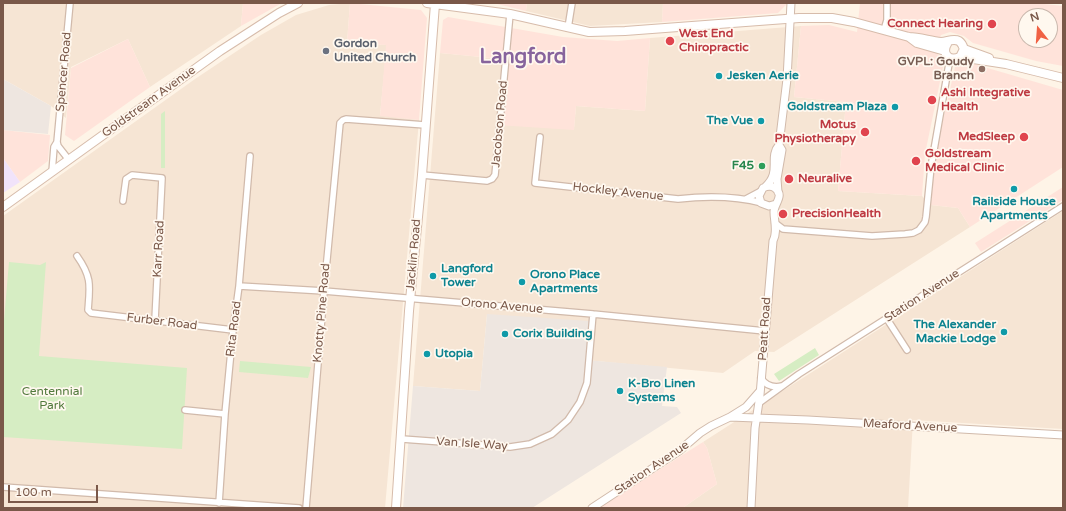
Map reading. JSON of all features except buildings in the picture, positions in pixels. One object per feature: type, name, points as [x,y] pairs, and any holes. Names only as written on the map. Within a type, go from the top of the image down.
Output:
[{"type":"main road","name":"Goldstream Avenue","points":[[3,207],[220,51],[279,13],[298,3]]},
{"type":"main road","points":[[432,3],[510,14],[589,32],[608,32],[790,19],[832,18],[854,22],[909,37],[919,37],[934,41],[958,41],[963,46],[955,55]]},
{"type":"main road","name":"Jacklin Road","points":[[396,508],[402,438],[410,299],[422,175],[432,3]]},
{"type":"main road","points":[[909,37],[917,43],[955,55],[1006,64],[1063,78]]},
{"type":"main road","points":[[948,42],[945,46],[955,55]]},
{"type":"street","name":"Spencer Road","points":[[52,172],[54,148],[57,142],[70,3]]},
{"type":"street","points":[[568,28],[572,3]]},
{"type":"street","name":"Peatt Road","points":[[774,237],[771,236],[770,217],[759,198],[763,189],[770,182],[775,173],[775,150],[779,145],[787,79],[791,3]]},
{"type":"street","points":[[884,30],[887,20],[887,3]]},
{"type":"street","name":"Jacobson Road","points":[[422,175],[487,181],[496,175],[510,14]]},
{"type":"street","points":[[775,223],[783,229],[872,236],[908,234],[919,230],[926,218],[926,205],[934,147],[948,71],[955,55]]},
{"type":"street","name":"Knotty Pine Road","points":[[306,508],[339,128],[342,120],[351,119],[425,125]]},
{"type":"street","name":"Hockley Avenue","points":[[540,137],[535,183],[678,198],[692,197],[746,199],[763,204]]},
{"type":"street","points":[[57,142],[58,146],[69,160]]},
{"type":"street","name":"Peatt Road","points":[[751,508],[755,428],[759,403],[774,237],[774,210],[779,199],[777,179],[782,150],[779,145]]},
{"type":"street","name":"Rita Road","points":[[219,503],[225,414],[239,286],[250,156]]},
{"type":"street","name":"Karr Road","points":[[123,201],[126,179],[132,175],[162,178],[155,320]]},
{"type":"street","points":[[746,199],[763,189],[773,187],[778,192]]},
{"type":"street","points":[[763,204],[772,206],[776,204]]},
{"type":"street","name":"Station Avenue","points":[[759,403],[778,391],[782,386],[1063,206]]},
{"type":"street","points":[[774,237],[783,229]]},
{"type":"street","name":"Furber Road","points":[[77,256],[86,268],[90,283],[88,310],[91,313],[233,330]]},
{"type":"street","name":"Orono Avenue","points":[[239,286],[324,291],[765,330]]},
{"type":"street","name":"Van Isle Way","points":[[402,438],[510,447],[530,444],[552,434],[568,420],[580,402],[587,383],[593,314]]},
{"type":"street","points":[[887,319],[907,350]]},
{"type":"street","points":[[761,378],[771,387],[782,386]]},
{"type":"street","points":[[730,417],[746,408],[760,390]]},
{"type":"street","points":[[185,410],[225,414]]},
{"type":"street","name":"Station Avenue","points":[[592,508],[680,451],[700,433],[711,426],[730,417],[757,418]]},
{"type":"street","name":"Meaford Avenue","points":[[757,418],[1063,435]]},
{"type":"street","points":[[3,487],[299,508]]},
{"type":"shaded area","points":[[3,3],[243,3],[241,26],[150,87],[128,39],[71,67],[66,118],[51,106],[3,79]]},
{"type":"shaded area","points":[[243,3],[282,3],[241,26]]},
{"type":"shaded area","points":[[350,3],[347,43],[387,45],[380,115],[419,120],[385,508],[3,508],[3,216],[195,79],[261,35],[296,15],[329,5]]},
{"type":"shaded area","points":[[350,3],[421,10],[427,18],[419,120],[380,116],[386,45],[347,43]]},
{"type":"shaded area","points":[[493,3],[527,3],[526,11]]},
{"type":"shaded area","points":[[527,3],[663,3],[662,22],[590,26],[526,11]]},
{"type":"shaded area","points":[[663,3],[787,3],[778,13],[662,22]]},
{"type":"shaded area","points":[[860,3],[1035,3],[1063,6],[1063,66],[1036,61],[973,43],[964,36],[950,32],[941,35],[935,51],[944,62],[925,154],[922,196],[838,191],[846,102],[794,97],[801,26],[829,25],[857,32]]},
{"type":"shaded area","points":[[448,17],[563,37],[617,41],[650,38],[645,111],[576,106],[574,130],[497,125],[502,59],[440,53],[443,20]]},
{"type":"shaded area","points":[[801,26],[794,97],[846,102],[838,191],[922,196],[931,205],[958,208],[970,227],[774,352],[755,351],[723,373],[585,360],[487,314],[480,391],[413,386],[440,53],[502,59],[574,129],[576,106],[645,111],[650,38]]},
{"type":"shaded area","points":[[128,39],[150,87],[74,141],[65,135],[71,68]]},
{"type":"shaded area","points":[[967,62],[1063,90],[1063,167],[970,227],[958,208],[931,205],[935,156],[955,67]]},
{"type":"shaded area","points":[[3,79],[51,106],[48,134],[3,130]]},
{"type":"shaded area","points":[[3,130],[50,135],[48,161],[20,182],[3,158]]},
{"type":"shaded area","points":[[3,158],[20,182],[3,193]]},
{"type":"shaded area","points":[[1063,187],[1063,200],[981,252],[975,243]]},
{"type":"shaded area","points":[[1063,211],[1063,429],[913,420],[908,508],[684,507],[717,484],[707,448],[703,442]]},
{"type":"shaded area","points":[[487,314],[589,321],[586,360],[667,367],[662,406],[677,407],[681,413],[532,508],[403,508],[413,386],[480,391]]},
{"type":"shaded area","points":[[703,442],[707,448],[717,484],[684,507],[685,508],[599,508]]},
{"type":"green space","points":[[165,111],[165,168],[161,168],[161,114]]},
{"type":"green space","name":"Centennial Park","points":[[9,262],[40,265],[46,262],[39,356],[187,368],[182,449],[3,437],[3,332]]},
{"type":"green space","points":[[815,348],[819,355],[779,381],[774,374]]},
{"type":"green space","points":[[240,361],[311,367],[308,378],[239,372]]},
{"type":"place","name":"Connect Hearing","points":[[992,24]]},
{"type":"place","name":"West End Chiropractic","points":[[670,41]]},
{"type":"place","name":"Gordon United Church","points":[[326,51]]},
{"type":"place","name":"GVPL: Goudy Branch","points":[[982,69]]},
{"type":"place","name":"Jesken Aerie","points":[[719,76]]},
{"type":"place","name":"Ashi Integrative Health","points":[[932,100]]},
{"type":"place","name":"Goldstream Plaza","points":[[895,107]]},
{"type":"place","name":"The Vue","points":[[761,121]]},
{"type":"place","name":"Motus Physiotherapy","points":[[865,132]]},
{"type":"place","name":"MedSleep","points":[[1024,137]]},
{"type":"place","name":"Goldstream Medical Clinic","points":[[916,161]]},
{"type":"place","name":"F45","points":[[762,166]]},
{"type":"place","name":"Neuralive","points":[[789,179]]},
{"type":"place","name":"Railside House Apartments","points":[[1014,189]]},
{"type":"place","name":"PrecisionHealth","points":[[783,214]]},
{"type":"place","name":"Langford Tower","points":[[433,276]]},
{"type":"place","name":"Orono Place Apartments","points":[[522,282]]},
{"type":"place","name":"The Alexander Mackie Lodge","points":[[1004,332]]},
{"type":"place","name":"Corix Building","points":[[505,334]]},
{"type":"place","name":"Utopia","points":[[427,354]]},
{"type":"place","name":"K-Bro Linen Systems","points":[[620,391]]},
{"type":"district","name":"Langford","points":[[523,58]]}]
